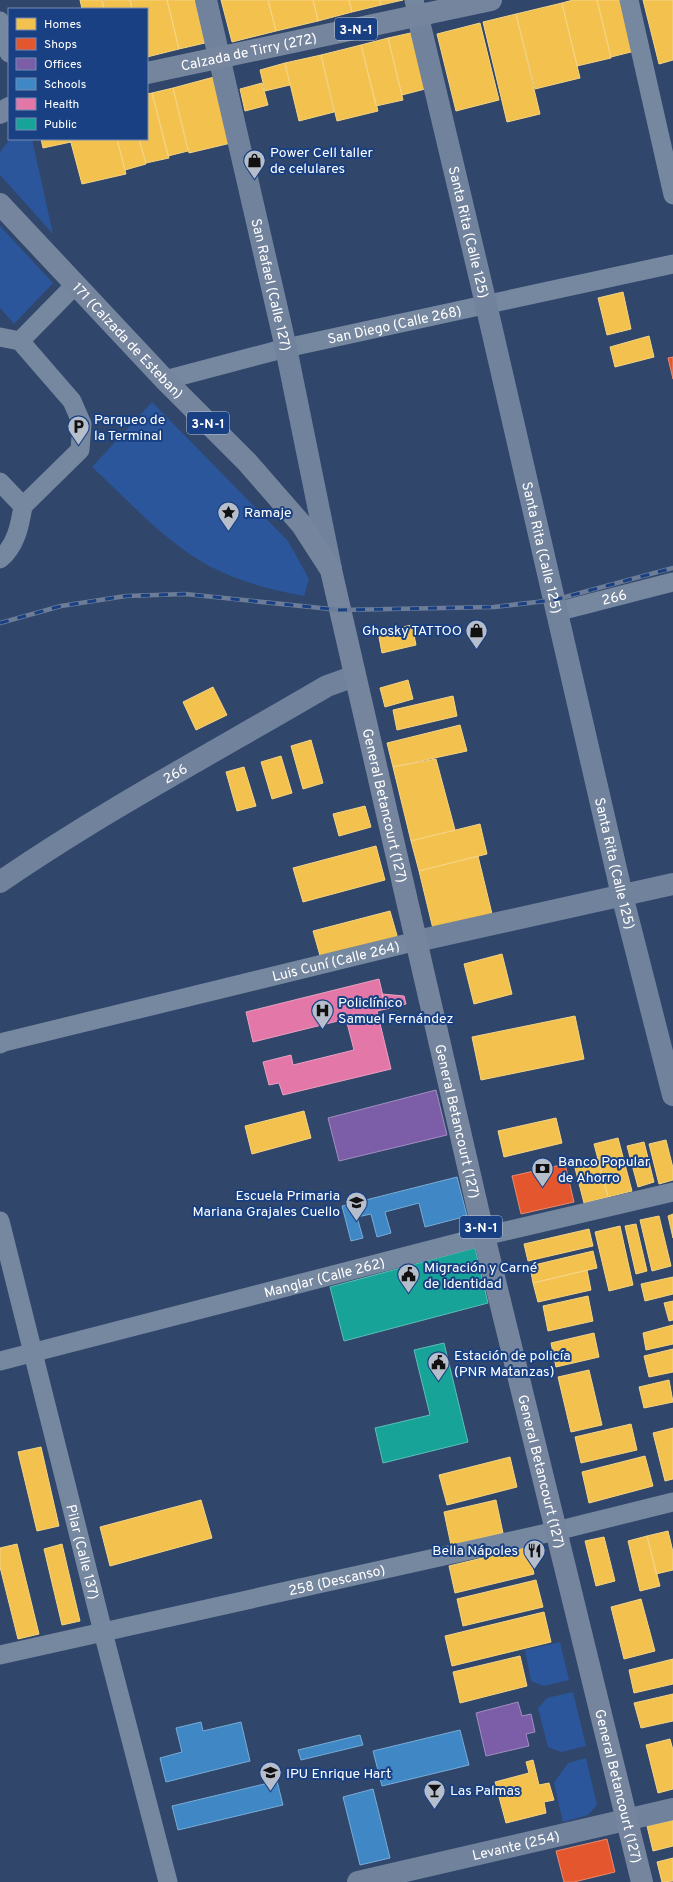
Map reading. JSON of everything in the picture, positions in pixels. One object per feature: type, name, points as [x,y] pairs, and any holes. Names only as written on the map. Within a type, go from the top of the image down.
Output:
[{"type":"main road","name":"Calzada de Tirry (272)","points":[[148,73],[220,58],[416,8],[492,0]]},
{"type":"main road","name":"171 (Calzada de Esteban)","points":[[0,204],[165,380],[247,462],[302,525],[331,570]]},
{"type":"main road","name":"General Betancourt (127)","points":[[331,570],[484,1236],[642,1882]]},
{"type":"street","name":"San Rafael (Calle 127)","points":[[206,0],[286,348],[331,570]]},
{"type":"street","points":[[628,0],[673,195]]},
{"type":"street","name":"Santa Rita (Calle 125)","points":[[416,8],[486,304],[622,896],[673,1095]]},
{"type":"street","points":[[0,21],[8,49]]},
{"type":"street","name":"San Diego (Calle 268)","points":[[165,380],[286,348],[673,264]]},
{"type":"street","points":[[20,341],[75,285]]},
{"type":"street","points":[[0,337],[20,341],[72,401],[82,424],[80,450],[23,506],[19,531],[6,554],[0,559]]},
{"type":"street","points":[[0,482],[23,506]]},
{"type":"street","name":"266","points":[[556,612],[673,582]]},
{"type":"street","name":"266","points":[[0,882],[33,859],[157,784],[327,686],[355,676]]},
{"type":"street","name":"Luis Cuní (Calle 264)","points":[[0,1044],[417,941],[673,884]]},
{"type":"street","name":"Manglar (Calle 262)","points":[[0,1361],[484,1236],[673,1192]]},
{"type":"street","name":"Pilar (Calle 137)","points":[[0,1221],[102,1632],[168,1882]]},
{"type":"street","name":"258 (Descanso)","points":[[0,1654],[556,1531],[673,1502]]},
{"type":"street","name":"Levante (254)","points":[[358,1882],[414,1876],[673,1809]]},
{"type":"shaded area","points":[[9,140],[32,140],[53,234],[0,175],[0,152]]},
{"type":"shaded area","points":[[0,226],[53,283],[14,324],[0,308]]},
{"type":"shaded area","points":[[152,402],[288,541],[309,579],[304,596],[245,581],[211,567],[179,546],[164,534],[92,467]]},
{"type":"shaded area","points":[[560,1642],[569,1680],[544,1686],[531,1681],[525,1650]]},
{"type":"shaded area","points":[[573,1692],[586,1746],[561,1752],[548,1747],[538,1708],[547,1698]]},
{"type":"shaded area","points":[[586,1758],[597,1805],[588,1815],[563,1822],[554,1783],[568,1763]]},
{"type":"building: Homes","points":[[80,0],[102,0],[104,8],[82,8]]},
{"type":"building: Homes","points":[[130,0],[132,8],[104,8],[102,1]]},
{"type":"building: Homes","points":[[130,0],[167,0],[179,49],[148,57],[148,8],[132,8]]},
{"type":"building: Homes","points":[[167,0],[195,0],[205,43],[179,49]]},
{"type":"building: Homes","points":[[221,0],[268,0],[276,31],[232,42]]},
{"type":"building: Homes","points":[[268,0],[313,0],[318,21],[276,31]]},
{"type":"building: Homes","points":[[313,0],[349,0],[352,12],[318,21]]},
{"type":"building: Homes","points":[[349,0],[380,0],[381,5],[352,12]]},
{"type":"building: Homes","points":[[380,0],[403,0],[381,5]]},
{"type":"building: Homes","points":[[573,0],[597,0],[611,58],[577,66],[562,3]]},
{"type":"building: Homes","points":[[597,0],[623,0],[635,51],[611,57]]},
{"type":"building: Homes","points":[[643,0],[673,0],[673,60],[659,64]]},
{"type":"building: Homes","points":[[562,3],[580,78],[535,89],[516,14]]},
{"type":"building: Homes","points":[[516,14],[540,114],[507,122],[483,22]]},
{"type":"building: Homes","points":[[480,23],[499,100],[456,111],[437,34]]},
{"type":"building: Homes","points":[[415,32],[429,88],[402,95],[388,38]]},
{"type":"building: Homes","points":[[388,38],[403,100],[376,106],[361,45]]},
{"type":"building: Homes","points":[[361,45],[378,111],[337,121],[321,55]]},
{"type":"building: Homes","points":[[321,55],[334,112],[299,121],[285,63]]},
{"type":"building: Homes","points":[[285,63],[290,85],[265,91],[260,70]]},
{"type":"building: Homes","points":[[214,77],[231,143],[189,153],[173,88]]},
{"type":"building: Homes","points":[[262,83],[268,105],[245,111],[240,89]]},
{"type":"building: Homes","points":[[173,88],[188,151],[168,156],[152,93]]},
{"type":"building: Homes","points":[[152,93],[169,158],[146,163],[139,140],[148,140],[148,94]]},
{"type":"building: Homes","points":[[41,140],[70,140],[71,142],[43,148]]},
{"type":"building: Homes","points":[[70,140],[117,140],[126,174],[82,184]]},
{"type":"building: Homes","points":[[117,140],[139,140],[146,164],[125,170]]},
{"type":"building: Homes","points":[[623,292],[631,329],[607,335],[598,298]]},
{"type":"building: Homes","points":[[649,336],[654,357],[615,367],[610,347]]},
{"type":"building: Homes","points":[[412,625],[416,645],[382,653],[378,632]]},
{"type":"building: Homes","points":[[408,680],[413,699],[385,707],[380,688]]},
{"type":"building: Homes","points":[[213,687],[227,715],[196,730],[183,702]]},
{"type":"building: Homes","points":[[453,696],[457,716],[397,730],[393,710]]},
{"type":"building: Homes","points":[[460,725],[467,751],[393,767],[387,743]]},
{"type":"building: Homes","points":[[311,740],[323,783],[303,789],[291,746]]},
{"type":"building: Homes","points":[[281,756],[292,793],[272,799],[261,762]]},
{"type":"building: Homes","points":[[436,759],[455,830],[411,841],[393,767]]},
{"type":"building: Homes","points":[[244,767],[256,806],[237,811],[226,772]]},
{"type":"building: Homes","points":[[365,806],[371,827],[339,836],[333,814]]},
{"type":"building: Homes","points":[[480,824],[487,854],[419,871],[411,841]]},
{"type":"building: Homes","points":[[376,846],[385,880],[303,902],[293,868]]},
{"type":"building: Homes","points":[[478,856],[493,918],[434,933],[419,871]]},
{"type":"building: Homes","points":[[390,911],[398,939],[321,959],[313,931]]},
{"type":"building: Homes","points":[[502,954],[512,994],[474,1004],[464,964]]},
{"type":"building: Homes","points":[[575,1016],[584,1059],[481,1080],[472,1037]]},
{"type":"building: Homes","points":[[304,1111],[311,1138],[252,1154],[245,1126]]},
{"type":"building: Homes","points":[[556,1118],[562,1143],[504,1157],[498,1131]]},
{"type":"building: Homes","points":[[618,1138],[632,1191],[608,1197],[594,1144]]},
{"type":"building: Homes","points":[[666,1140],[673,1168],[673,1180],[659,1184],[649,1144]]},
{"type":"building: Homes","points":[[644,1142],[654,1182],[638,1187],[627,1146]]},
{"type":"building: Homes","points":[[598,1158],[608,1197],[584,1203],[574,1164]]},
{"type":"building: Homes","points":[[673,1214],[673,1238],[668,1216]]},
{"type":"building: Homes","points":[[659,1216],[671,1266],[652,1271],[640,1220]]},
{"type":"building: Homes","points":[[636,1224],[647,1271],[636,1274],[625,1226]]},
{"type":"building: Homes","points":[[620,1226],[633,1285],[609,1291],[595,1232]]},
{"type":"building: Homes","points":[[589,1229],[593,1246],[528,1261],[524,1244]]},
{"type":"building: Homes","points":[[593,1251],[597,1268],[533,1283],[530,1266]]},
{"type":"building: Homes","points":[[587,1270],[591,1290],[538,1302],[533,1283]]},
{"type":"building: Homes","points":[[673,1277],[673,1294],[645,1301],[641,1284]]},
{"type":"building: Homes","points":[[588,1296],[593,1321],[548,1331],[543,1306]]},
{"type":"building: Homes","points":[[673,1301],[673,1320],[669,1321],[664,1303]]},
{"type":"building: Homes","points":[[673,1325],[673,1344],[646,1350],[643,1333]]},
{"type":"building: Homes","points":[[594,1333],[599,1357],[556,1367],[551,1343]]},
{"type":"building: Homes","points":[[673,1349],[673,1372],[649,1377],[644,1356]]},
{"type":"building: Homes","points":[[589,1370],[602,1425],[571,1432],[558,1377]]},
{"type":"building: Homes","points":[[669,1380],[673,1402],[644,1408],[639,1387]]},
{"type":"building: Homes","points":[[631,1424],[637,1450],[581,1463],[575,1437]]},
{"type":"building: Homes","points":[[673,1428],[673,1479],[665,1481],[653,1433]]},
{"type":"building: Homes","points":[[41,1447],[59,1526],[37,1531],[18,1452]]},
{"type":"building: Homes","points":[[645,1456],[653,1486],[589,1503],[582,1472]]},
{"type":"building: Homes","points":[[510,1457],[517,1487],[447,1505],[439,1475]]},
{"type":"building: Homes","points":[[201,1500],[212,1538],[110,1566],[100,1527]]},
{"type":"building: Homes","points":[[496,1500],[503,1533],[451,1545],[444,1512]]},
{"type":"building: Homes","points":[[668,1531],[673,1552],[673,1570],[656,1574],[647,1536]]},
{"type":"building: Homes","points":[[647,1536],[660,1586],[640,1591],[628,1541]]},
{"type":"building: Homes","points":[[604,1537],[615,1581],[596,1586],[585,1541]]},
{"type":"building: Homes","points":[[17,1544],[39,1634],[18,1639],[0,1567],[0,1548]]},
{"type":"building: Homes","points":[[62,1544],[80,1621],[62,1625],[44,1549]]},
{"type":"building: Homes","points":[[528,1547],[534,1574],[455,1593],[449,1566]]},
{"type":"building: Homes","points":[[536,1580],[543,1607],[463,1626],[457,1599]]},
{"type":"building: Homes","points":[[641,1599],[655,1651],[624,1659],[611,1607]]},
{"type":"building: Homes","points":[[544,1612],[551,1642],[452,1666],[445,1636]]},
{"type":"building: Homes","points":[[520,1656],[527,1686],[460,1703],[453,1672]]},
{"type":"building: Homes","points":[[673,1659],[673,1684],[634,1693],[629,1670]]},
{"type":"building: Homes","points":[[673,1694],[673,1721],[641,1728],[634,1703]]},
{"type":"building: Homes","points":[[670,1739],[673,1750],[673,1789],[658,1793],[646,1745]]},
{"type":"building: Homes","points":[[533,1760],[539,1785],[549,1783],[554,1800],[544,1802],[546,1813],[506,1823],[495,1782],[529,1773],[526,1762]]},
{"type":"building: Homes","points":[[673,1820],[673,1846],[653,1851],[647,1826]]},
{"type":"building: Homes","points":[[673,1858],[673,1881],[662,1882],[657,1862]]},
{"type":"building: Shops","points":[[673,357],[673,379],[668,358]]},
{"type":"building: Shops","name":"Banco Popular de Ahorro","points":[[565,1164],[574,1202],[521,1214],[512,1176]]},
{"type":"building: Shops","points":[[607,1839],[615,1872],[574,1882],[564,1882],[556,1851]]},
{"type":"building: Offices","points":[[436,1090],[447,1135],[339,1161],[328,1118]]},
{"type":"building: Offices","points":[[518,1702],[522,1716],[531,1714],[535,1732],[526,1734],[529,1746],[486,1756],[476,1713]]},
{"type":"building: Schools","points":[[457,1177],[467,1216],[425,1227],[419,1203],[385,1212],[391,1233],[377,1237],[371,1214],[357,1217],[363,1238],[351,1241],[342,1206]]},
{"type":"building: Schools","points":[[201,1722],[203,1731],[241,1722],[250,1761],[166,1782],[160,1758],[182,1752],[176,1728]]},
{"type":"building: Schools","points":[[460,1730],[469,1765],[382,1786],[373,1751]]},
{"type":"building: Schools","points":[[360,1735],[363,1745],[301,1760],[298,1750]]},
{"type":"building: Schools","points":[[277,1781],[283,1805],[178,1830],[172,1806]]},
{"type":"building: Schools","points":[[373,1789],[390,1858],[360,1865],[343,1797]]},
{"type":"building: Health","points":[[379,979],[386,1009],[377,1011],[391,1069],[283,1095],[279,1083],[269,1085],[263,1062],[291,1055],[293,1065],[354,1050],[346,1019],[253,1042],[246,1012]]},
{"type":"building: Health","points":[[382,994],[404,996],[406,1004],[386,1009]]},
{"type":"building: Public","name":"Migración y Carné de Identidad","points":[[475,1248],[488,1303],[344,1341],[330,1287]]},
{"type":"building: Public","name":"Estación de policía (PNR Matanzas)","points":[[444,1343],[468,1442],[383,1463],[375,1428],[430,1415],[414,1350]]},
{"type":"railway","points":[[0,623],[61,606],[126,596],[185,594],[340,610],[494,607],[554,600],[673,568]]},
{"type":"place","name":"Power Cell taller de celulares","points":[[254,180]]},
{"type":"place","name":"Parqueo de la Terminal","points":[[79,446]]},
{"type":"place","name":"Ramaje","points":[[229,532]]},
{"type":"place","name":"Ghosky TATTOO","points":[[477,650]]},
{"type":"place","name":"Policlínico Samuel Fernández","points":[[323,1030]]},
{"type":"place","name":"Banco Popular de Ahorro","points":[[543,1188]]},
{"type":"place","name":"Escuela Primaria Mariana Grajales Cuello","points":[[356,1222]]},
{"type":"place","name":"Migración y Carné de Identidad","points":[[409,1294]]},
{"type":"place","name":"Estación de policía (PNR Matanzas)","points":[[438,1382]]},
{"type":"place","name":"Bella Nápoles","points":[[534,1570]]},
{"type":"place","name":"IPU Enrique Hart","points":[[271,1792]]},
{"type":"place","name":"Las Palmas","points":[[434,1810]]}]
